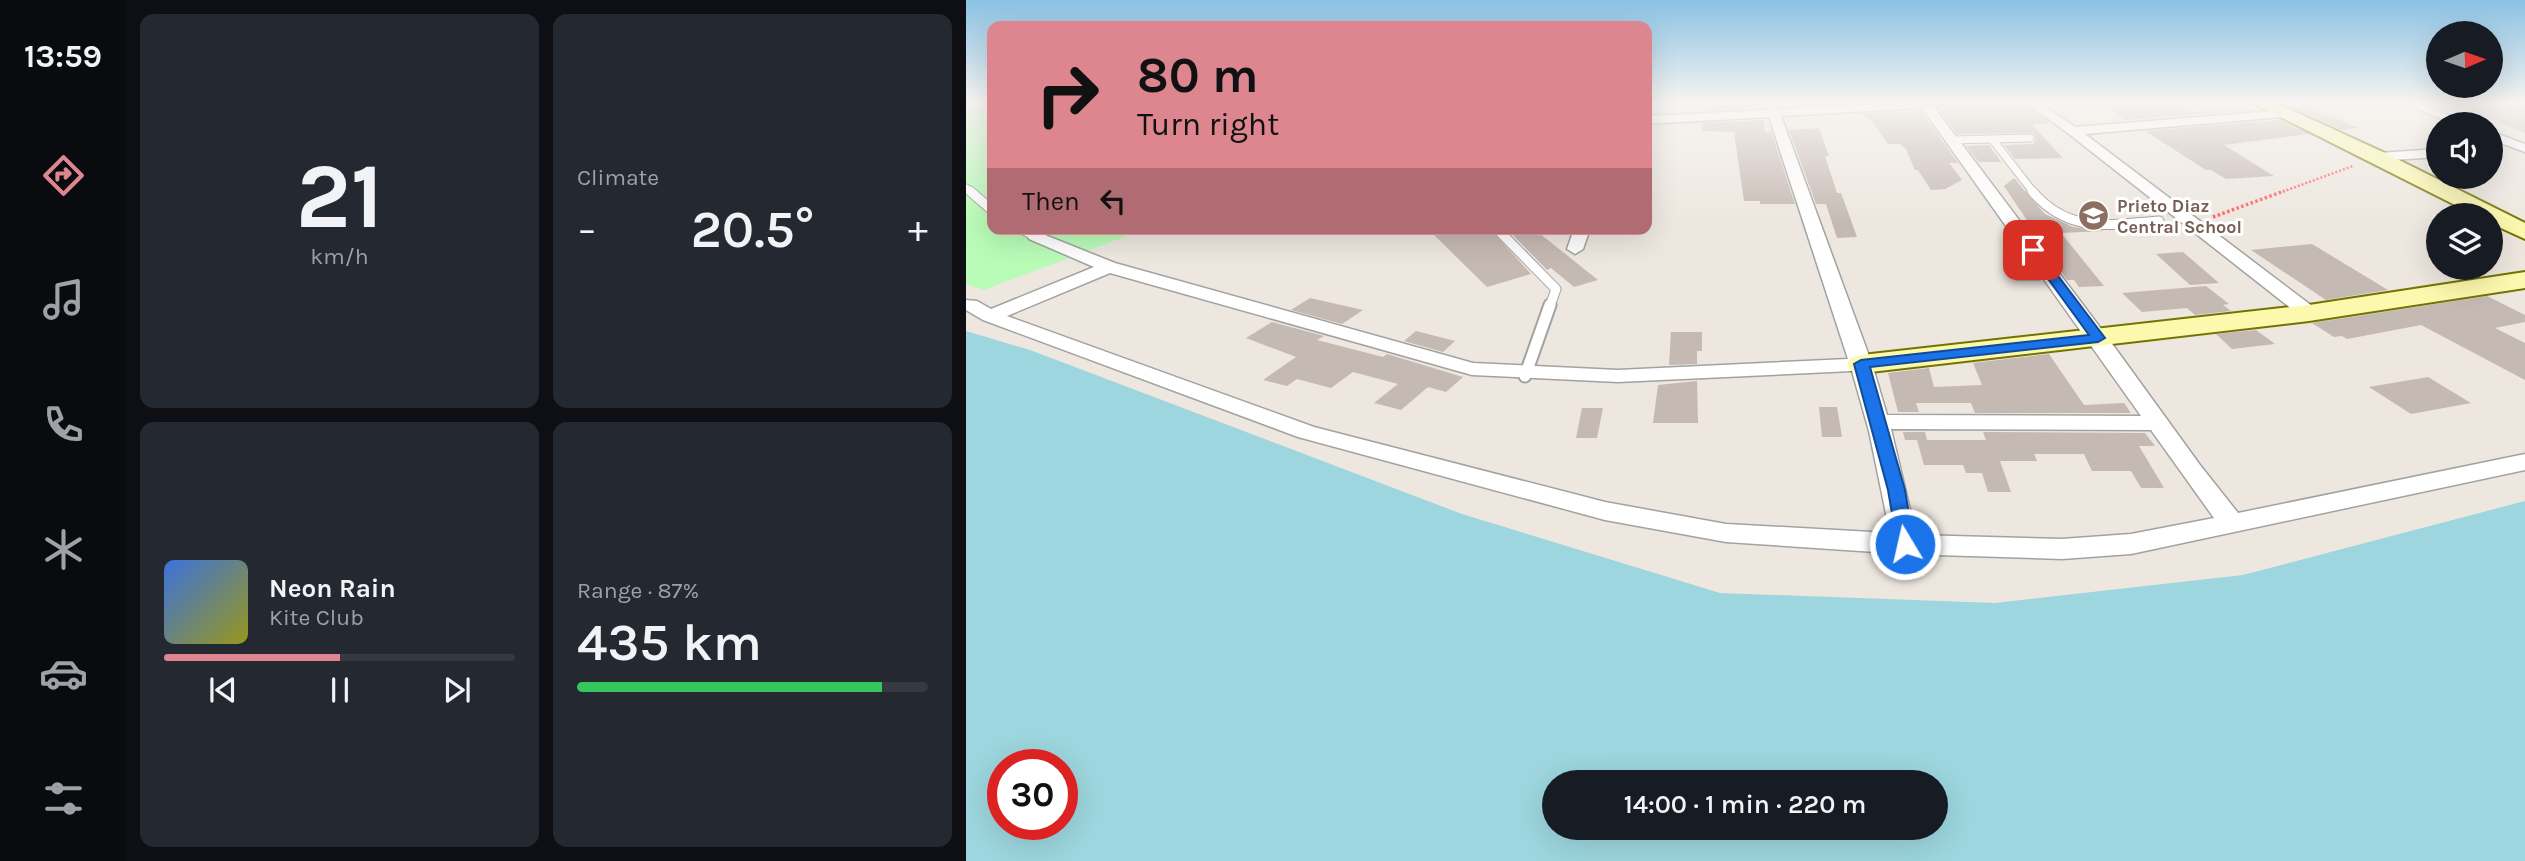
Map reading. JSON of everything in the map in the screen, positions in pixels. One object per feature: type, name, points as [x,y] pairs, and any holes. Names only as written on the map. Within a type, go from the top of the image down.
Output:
[{"type":"street","points":[[1784,142],[1861,364],[1896,490],[1905,544]]},
{"type":"street","points":[[1954,142],[2231,522]]},
{"type":"street","points":[[2088,142],[2196,223],[2309,313]]},
{"type":"street","points":[[2344,142],[2525,232]]},
{"type":"street","points":[[2503,148],[2524,147]]},
{"type":"street","points":[[2378,158],[2426,154]]},
{"type":"street","points":[[1036,235],[1109,267],[1472,369],[1525,376],[1700,374],[1861,364],[2309,313],[2525,281]]},
{"type":"street","points":[[1575,249],[1580,235]]},
{"type":"street","points":[[1109,267],[980,311],[1306,432],[1605,511],[1726,533],[1905,544],[2076,548],[2131,544],[2525,462]]},
{"type":"street","points":[[1878,422],[2157,423]]},
{"type":"lane","points":[[1995,142],[2050,210],[2066,219],[2103,224],[2159,221]]},
{"type":"lane","points":[[966,188],[987,206]]},
{"type":"lane","points":[[1503,235],[1556,289],[1525,376]]},
{"type":"path","points":[[2196,223],[2378,158]]},
{"type":"green space","points":[[966,142],[987,142],[987,235],[1129,235],[984,290],[966,284]]},
{"type":"water","points":[[966,331],[1030,350],[1462,514],[1720,593],[1995,603],[2243,575],[2525,501],[2525,861],[966,861]]},
{"type":"building","points":[[1735,142],[1775,142],[1795,204],[1744,201]]},
{"type":"building","points":[[1793,142],[1824,142],[1829,156],[1825,156],[1837,193],[1841,193],[1857,237],[1837,238],[1826,204],[1816,204]]},
{"type":"building","points":[[1887,142],[1943,142],[1958,163],[1949,163],[1962,180],[1945,189],[1931,190],[1918,170],[1915,170],[1906,149],[1900,144]]},
{"type":"building","points":[[2048,142],[2063,158],[2015,159],[2004,145]]},
{"type":"building","points":[[2162,142],[2246,142],[2224,145],[2274,176],[2226,179],[2206,170]]},
{"type":"building","points":[[1989,145],[2001,162],[1979,162],[1966,146]]},
{"type":"building","points":[[2014,178],[2045,214],[2073,227],[2104,231],[2061,233],[2104,286],[2079,287],[2074,280],[2067,280],[2004,186]]},
{"type":"building","points":[[1434,235],[1495,235],[1531,274],[1487,287]]},
{"type":"building","points":[[1513,235],[1542,235],[1598,280],[1574,287],[1551,268],[1547,270]]},
{"type":"building","points":[[2312,244],[2388,290],[2326,300],[2251,250]]},
{"type":"building","points":[[2183,252],[2219,283],[2190,285],[2156,254]]},
{"type":"building","points":[[2026,259],[2041,281],[2016,281],[2002,260]]},
{"type":"building","points":[[2206,286],[2229,304],[2223,305],[2231,311],[2195,315],[2187,308],[2142,312],[2122,293]]},
{"type":"building","points":[[2487,296],[2525,315],[2525,322],[2495,328],[2525,343],[2525,380],[2421,325],[2347,339],[2342,336],[2334,337],[2312,323]]},
{"type":"building","points":[[1310,298],[1363,310],[1342,324],[1291,310]]},
{"type":"building","points":[[1272,322],[1324,336],[1317,340],[1383,357],[1387,354],[1463,377],[1446,392],[1428,387],[1401,410],[1374,403],[1398,384],[1353,372],[1331,388],[1297,379],[1287,386],[1263,380],[1296,357],[1246,338]]},
{"type":"building","points":[[2256,330],[2275,344],[2232,349],[2216,334]]},
{"type":"building","points":[[1416,331],[1455,341],[1443,352],[1404,341]]},
{"type":"building","points":[[1671,332],[1702,332],[1702,351],[1697,351],[1697,364],[1669,365]]},
{"type":"building","points":[[2049,354],[2084,405],[2124,403],[2131,413],[1975,413],[1971,403],[1916,403],[1919,412],[1898,412],[1888,373],[1929,368],[1934,387],[1982,385],[1973,363]]},
{"type":"building","points":[[2428,377],[2471,403],[2411,414],[2369,387]]},
{"type":"building","points":[[1697,381],[1698,423],[1653,423],[1658,385]]},
{"type":"building","points":[[1819,407],[1837,407],[1842,437],[1822,437]]},
{"type":"building","points":[[1582,408],[1603,408],[1597,438],[1576,438]]},
{"type":"building","points":[[1903,432],[1925,432],[1927,440],[1986,440],[1983,432],[2145,433],[2155,446],[2139,446],[2164,488],[2141,488],[2131,471],[2092,471],[2084,454],[2034,454],[2037,461],[2000,461],[2011,492],[1988,492],[1982,473],[1966,473],[1963,465],[1924,465],[1917,440],[1905,440]]},
{"type":"place","name":"Prieto Diaz Central School","points":[[2094,216]]},
{"type":"route","points":[[1905,544],[1896,490],[1861,364],[2098,338],[2033,250]]}]
